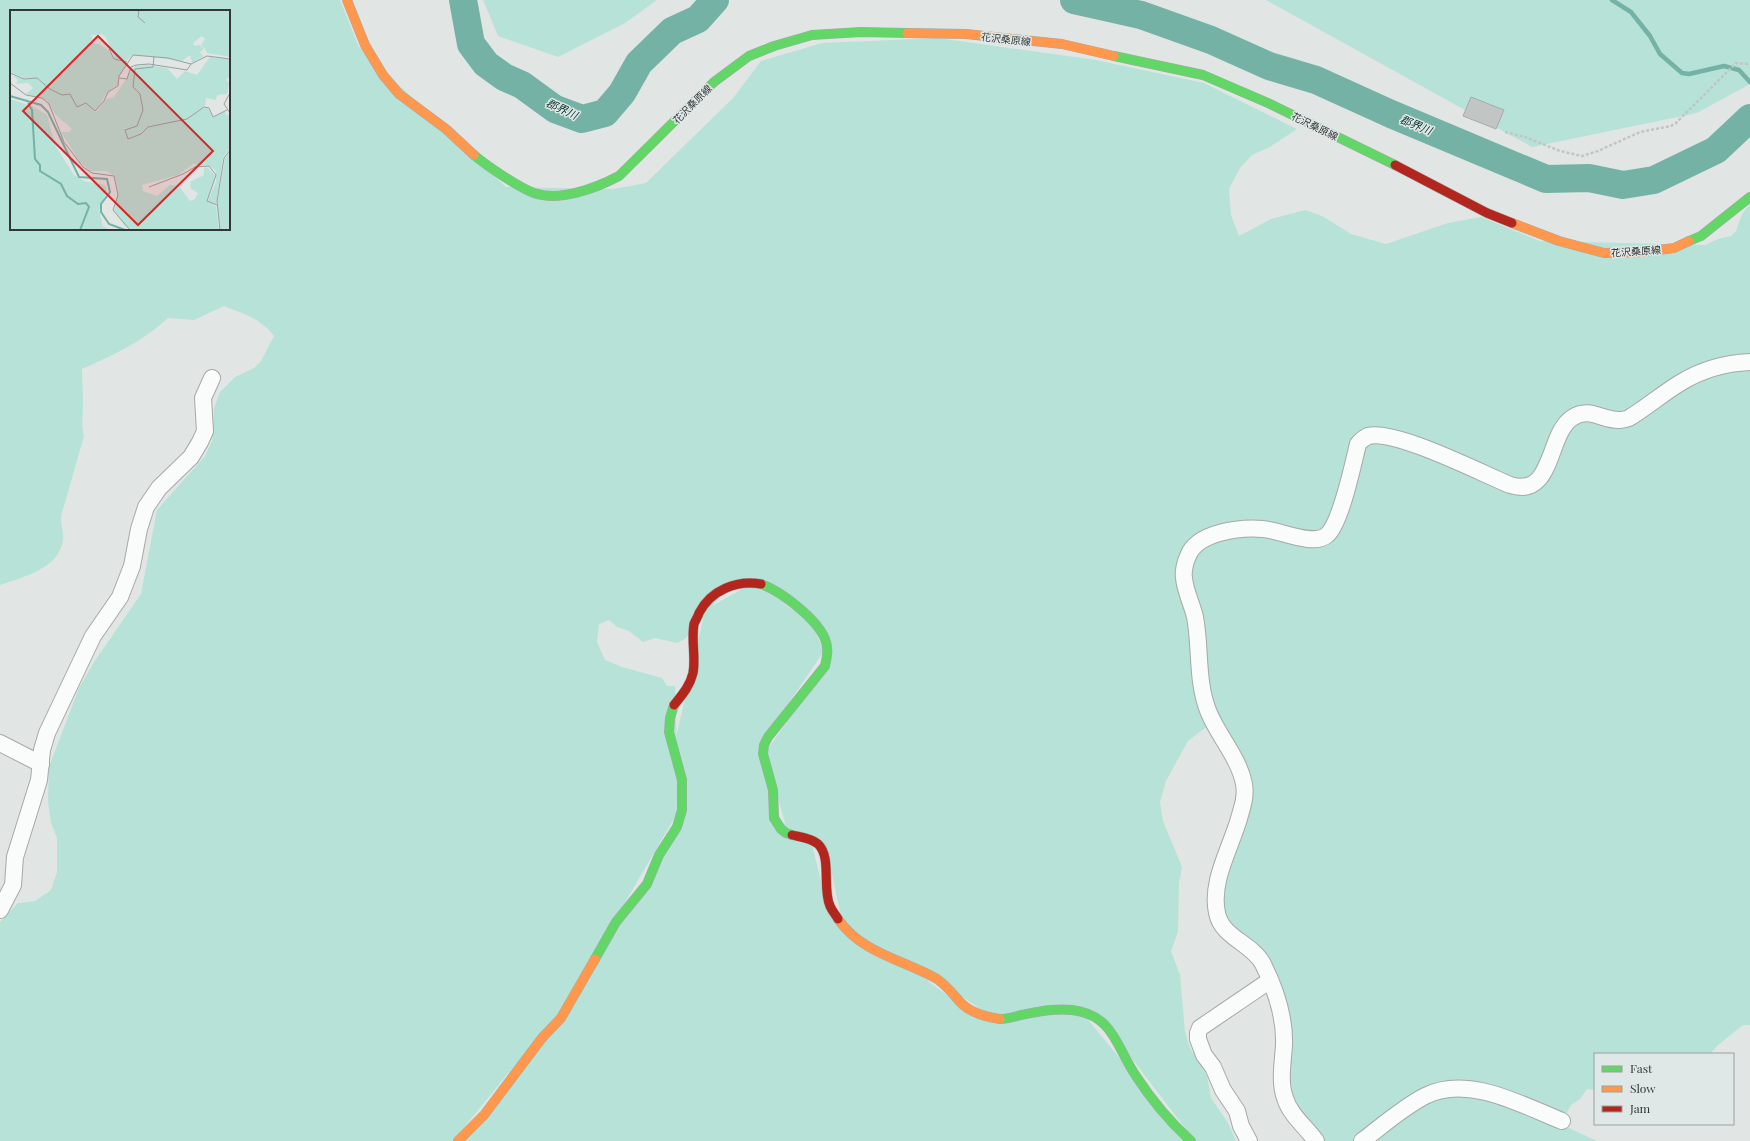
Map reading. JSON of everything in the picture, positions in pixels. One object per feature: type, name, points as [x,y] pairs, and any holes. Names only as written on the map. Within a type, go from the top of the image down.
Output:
[{"type":"main road","name":"花沢桑原線","points":[[347,0],[365,45],[383,76],[399,94],[446,129],[481,161],[503,176],[534,193],[554,195],[578,192],[602,185],[618,176],[657,140],[714,82],[735,65],[750,56],[774,46],[812,35],[868,32],[966,34],[1062,44],[1203,75],[1268,103],[1427,180],[1487,213],[1559,241],[1604,253],[1643,252],[1674,248],[1701,236],[1750,197]]},
{"type":"main road","points":[[458,1141],[484,1115],[542,1038],[561,1018],[616,922],[647,884],[659,855],[677,827],[682,810],[682,780],[669,732],[670,718],[673,706],[689,685],[693,672],[694,624],[701,610],[711,597],[724,589],[748,582],[762,584],[769,587],[815,621],[825,637],[827,655],[825,666],[768,737],[764,745],[763,754],[773,790],[774,818],[781,829],[786,833],[812,840],[822,848],[824,852],[830,906],[841,923],[865,946],[936,979],[948,987],[962,1004],[984,1018],[1003,1019],[1047,1010],[1072,1010],[1095,1016],[1111,1031],[1135,1075],[1148,1093],[1191,1141]]},
{"type":"street","points":[[1316,1141],[1291,1112],[1284,1098],[1282,1076],[1284,1043],[1278,998],[1262,963],[1256,954],[1226,931],[1220,924],[1216,912],[1217,884],[1239,821],[1244,800],[1244,788],[1242,776],[1237,764],[1209,713],[1202,693],[1195,617],[1184,578],[1188,555],[1202,540],[1210,535],[1245,529],[1264,529],[1308,540],[1321,539],[1327,536],[1338,517],[1358,444],[1362,439],[1369,436],[1381,436],[1419,445],[1510,485],[1524,487],[1532,485],[1542,474],[1564,426],[1571,418],[1588,412],[1620,420],[1629,418],[1680,382],[1703,371],[1731,363],[1750,362]]},
{"type":"street","points":[[0,910],[13,885],[15,857],[39,780],[42,750],[47,733],[93,636],[120,597],[132,566],[139,529],[146,507],[159,488],[191,457],[205,431],[203,398],[212,378]]},
{"type":"street","points":[[0,743],[41,764]]},
{"type":"street","points":[[1249,1141],[1240,1126],[1237,1111],[1223,1090],[1213,1067],[1204,1055],[1198,1039],[1198,1033],[1200,1028],[1269,981]]},
{"type":"street","points":[[1362,1141],[1406,1108],[1426,1096],[1453,1088],[1477,1090],[1497,1095],[1562,1121]]},
{"type":"path","points":[[1505,132],[1525,137],[1560,151],[1582,156],[1598,151],[1640,132],[1676,123],[1736,63],[1750,64]]},
{"type":"green space","points":[[0,0],[340,0],[359,47],[506,187],[613,189],[646,183],[734,97],[761,61],[822,43],[938,38],[1096,60],[1204,83],[1297,129],[1270,147],[1252,155],[1240,168],[1229,189],[1231,215],[1239,236],[1271,219],[1305,210],[1322,216],[1351,234],[1386,244],[1448,223],[1481,217],[1540,241],[1705,245],[1718,239],[1731,236],[1736,231],[1742,214],[1750,204],[1750,358],[1629,415],[1577,411],[1538,474],[1526,484],[1369,433],[1324,534],[1239,526],[1184,554],[1209,725],[1188,741],[1166,781],[1160,802],[1163,821],[1182,867],[1179,883],[1178,932],[1171,951],[1180,975],[1185,1032],[1190,1048],[1207,1076],[1211,1098],[1228,1123],[1236,1141],[1195,1141],[1100,1017],[992,1016],[842,921],[827,851],[787,830],[765,753],[827,665],[816,618],[732,582],[685,639],[677,643],[655,638],[643,642],[629,631],[617,627],[609,620],[599,624],[597,642],[605,660],[622,667],[662,678],[667,686],[675,686],[679,810],[568,1000],[453,1141],[0,1141],[0,922],[18,903],[35,901],[51,890],[57,872],[57,838],[51,823],[48,802],[49,767],[79,688],[94,662],[141,594],[157,510],[205,456],[212,441],[214,408],[220,392],[235,377],[254,368],[261,361],[274,336],[269,330],[251,317],[224,306],[194,320],[168,318],[158,327],[127,347],[82,369],[82,425],[84,436],[61,515],[63,540],[60,550],[55,558],[47,565],[29,575],[0,585]]},
{"type":"green space","points":[[483,0],[657,0],[625,23],[558,57],[498,36]]},
{"type":"green space","points":[[1266,0],[1750,0],[1750,84],[1697,113],[1532,147]]},
{"type":"green space","points":[[1750,366],[1750,1025],[1743,1025],[1717,1046],[1711,1053],[1594,1053],[1594,1090],[1587,1089],[1580,1099],[1571,1105],[1564,1118],[1462,1084],[1357,1141],[1321,1141],[1291,1104],[1283,1003],[1226,927],[1220,900],[1248,809],[1216,719],[1189,578],[1197,549],[1245,532],[1322,542],[1361,445],[1382,440],[1521,491],[1567,428],[1580,417],[1624,423],[1697,379]]},
{"type":"green space","points":[[749,585],[810,619],[824,651],[765,738],[771,814],[812,844],[826,903],[961,1006],[1084,1015],[1188,1141],[462,1141],[678,831],[675,742],[705,610]]},
{"type":"green space","points":[[1475,1093],[1558,1123],[1597,1141],[1368,1141],[1431,1097]]},
{"type":"building","points":[[1471,97],[1504,110],[1496,129],[1463,116]]},
{"type":"waterway","name":"郡界川","points":[[463,0],[471,44],[486,64],[504,77],[522,85],[555,109],[582,119],[605,113],[622,93],[639,63],[672,31],[698,19],[715,0]]},
{"type":"waterway","name":"郡界川","points":[[1074,0],[1141,15],[1211,40],[1269,66],[1316,80],[1391,114],[1546,179],[1589,178],[1623,185],[1654,180],[1716,150],[1750,118]]},
{"type":"waterway","points":[[1612,0],[1631,12],[1650,36],[1660,54],[1682,73],[1689,74],[1724,66],[1739,70],[1750,82]]},
{"type":"traffic: fast","points":[[474,155],[503,176],[534,193],[555,196],[566,195],[589,189],[619,176],[714,82],[749,56],[774,46],[812,35],[861,32],[907,33]]},
{"type":"traffic: fast","points":[[1114,56],[1203,75],[1268,103],[1395,165]]},
{"type":"traffic: fast","points":[[1689,241],[1701,236],[1750,197]]},
{"type":"traffic: fast","points":[[761,584],[788,599],[807,615],[821,631],[827,646],[825,666],[768,737],[764,745],[763,754],[773,790],[774,818],[781,829],[792,835]]},
{"type":"traffic: fast","points":[[595,959],[616,922],[647,884],[659,855],[677,827],[682,810],[682,780],[669,732],[670,718],[674,705]]},
{"type":"traffic: fast","points":[[1000,1019],[1059,1010],[1072,1010],[1086,1013],[1097,1018],[1112,1034],[1129,1065],[1154,1102],[1191,1141]]},
{"type":"traffic: slow","points":[[347,0],[365,45],[383,75],[399,94],[446,129],[474,155]]},
{"type":"traffic: slow","points":[[907,33],[966,34],[1062,44],[1114,56]]},
{"type":"traffic: slow","points":[[1512,223],[1559,241],[1604,253],[1643,252],[1674,248],[1689,241]]},
{"type":"traffic: slow","points":[[838,919],[848,931],[871,948],[937,979],[969,1009],[984,1016],[1000,1019]]},
{"type":"traffic: slow","points":[[458,1141],[484,1115],[542,1038],[561,1018],[595,959]]},
{"type":"traffic: jam","points":[[1395,165],[1487,213],[1512,223]]},
{"type":"traffic: jam","points":[[674,705],[692,678],[694,667],[694,624],[704,605],[710,598],[725,588],[742,584],[761,584]]},
{"type":"traffic: jam","points":[[792,835],[812,840],[818,844],[822,850],[826,865],[828,899],[831,908],[838,919]]}]
